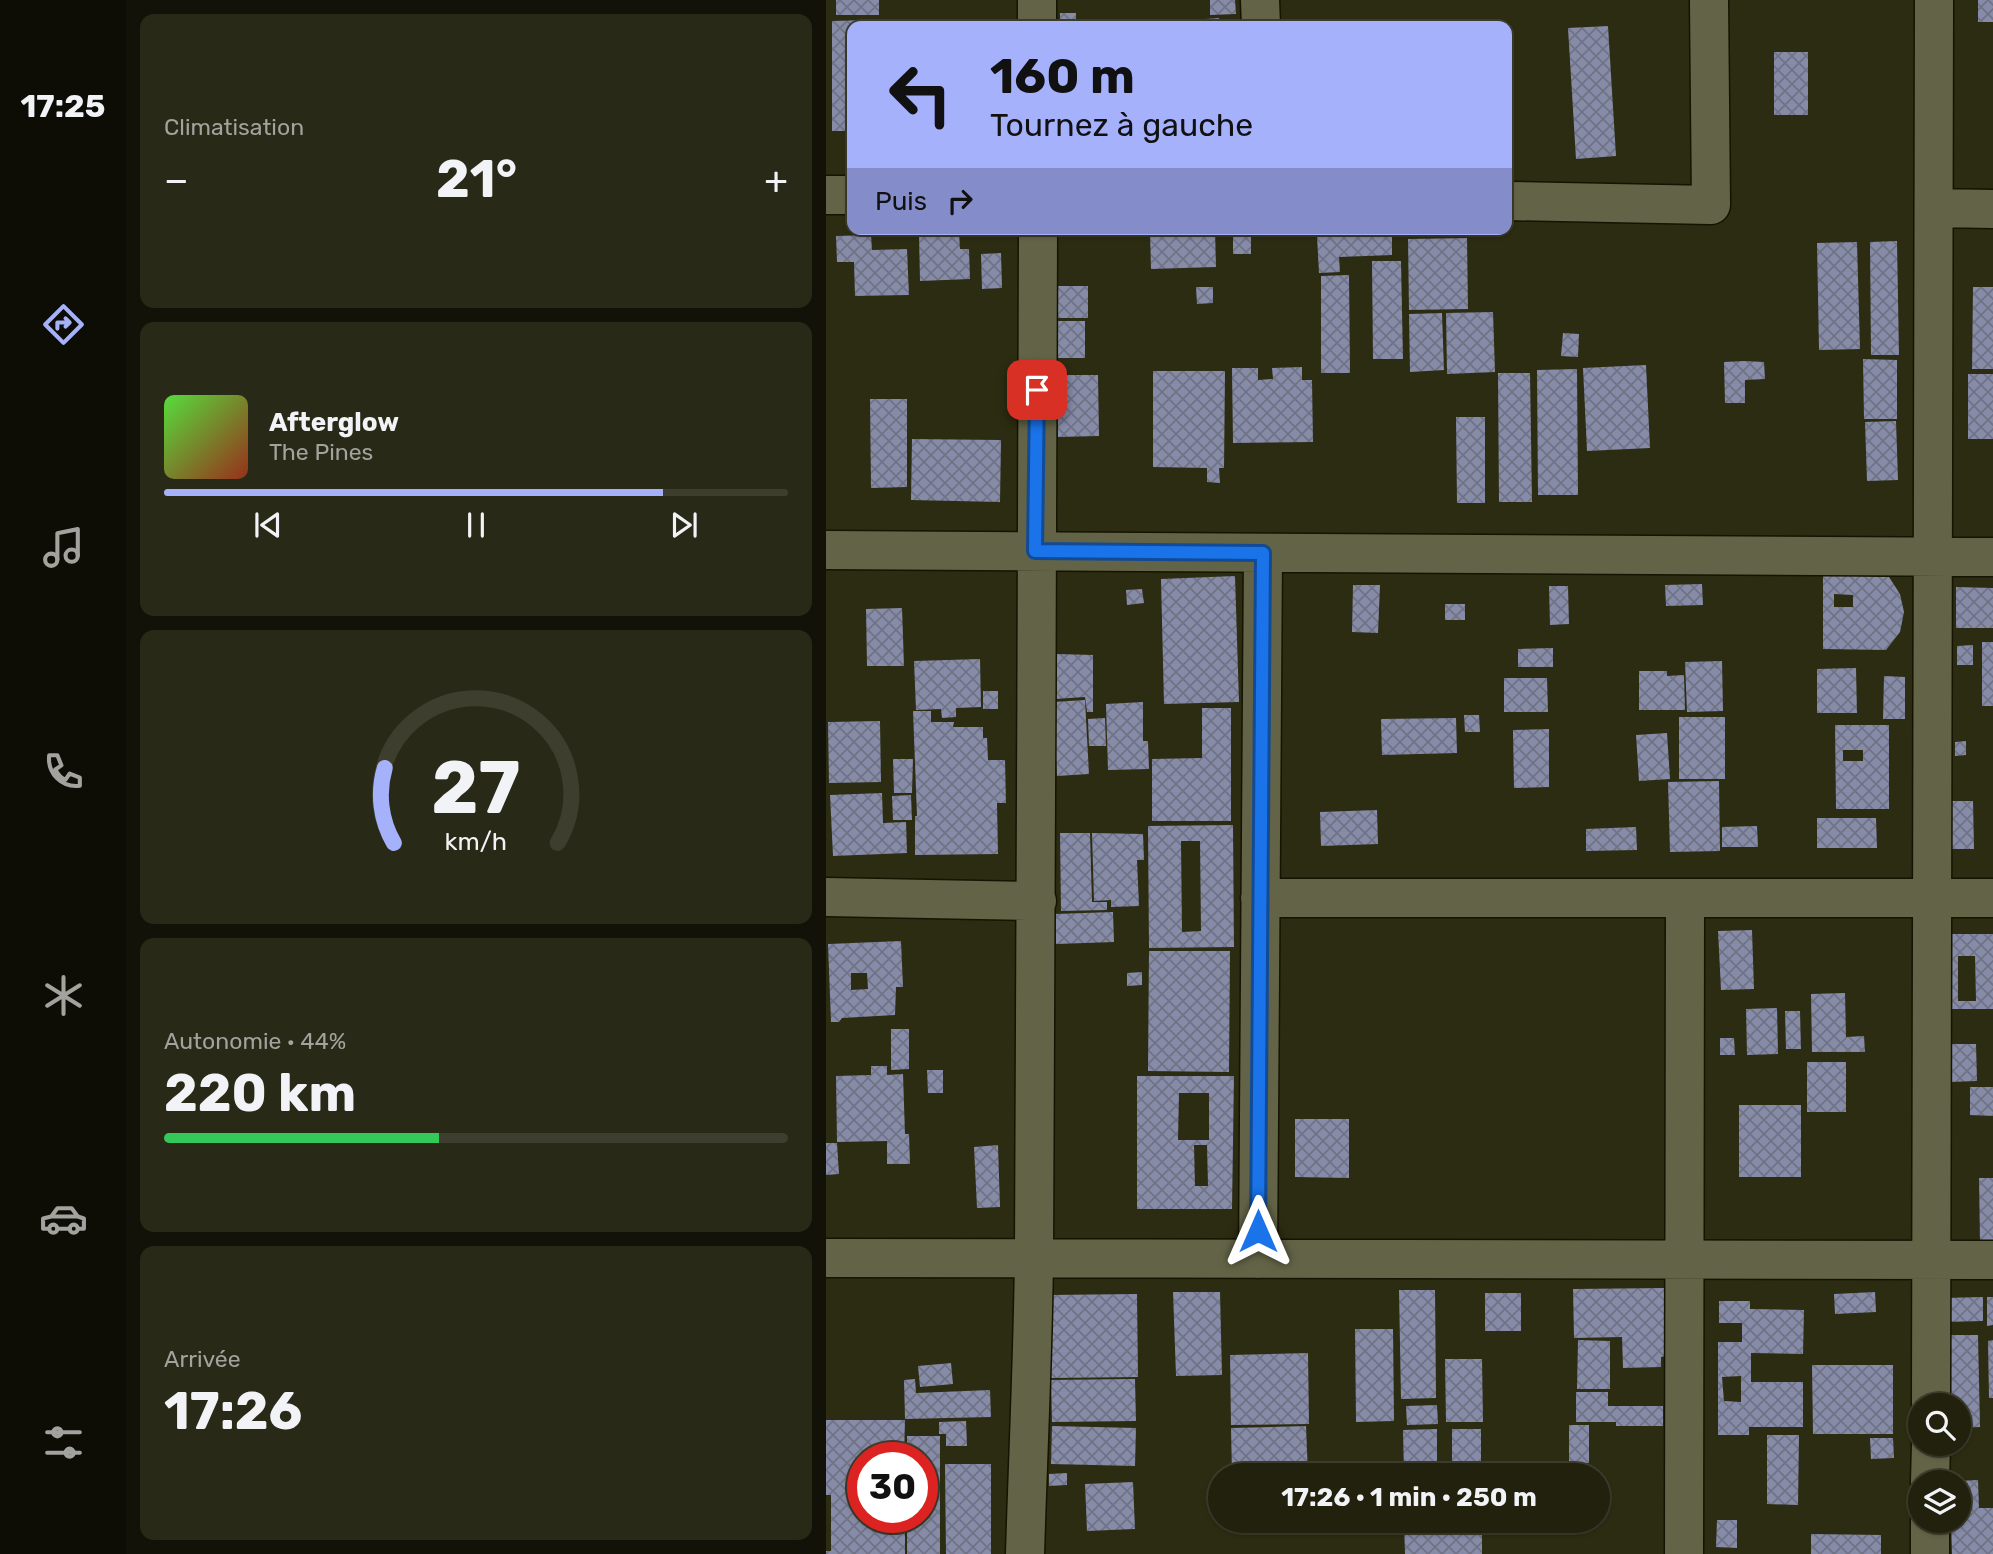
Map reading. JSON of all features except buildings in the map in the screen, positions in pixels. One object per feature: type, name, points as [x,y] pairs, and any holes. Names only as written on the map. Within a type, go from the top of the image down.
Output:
[{"type":"street","points":[[1037,0],[1037,21]]},
{"type":"street","points":[[1260,0],[1261,21]]},
{"type":"street","points":[[1512,201],[1711,205],[1709,0]]},
{"type":"street","points":[[1931,1393],[1934,0]]},
{"type":"street","points":[[826,195],[847,195]]},
{"type":"street","points":[[1934,208],[1993,209]]},
{"type":"street","points":[[1026,1554],[1034,1259],[1038,235]]},
{"type":"street","points":[[826,550],[1993,557]]},
{"type":"street","points":[[1258,1259],[1263,553]]},
{"type":"street","points":[[826,897],[1037,901]]},
{"type":"street","points":[[1260,898],[1993,898]]},
{"type":"street","points":[[1684,1554],[1685,899]]},
{"type":"street","points":[[826,1258],[1993,1260]]},
{"type":"street","points":[[1930,1533],[1930,1554]]},
{"type":"route","points":[[1037,390],[1035,551],[1263,553],[1258,1231]]}]
